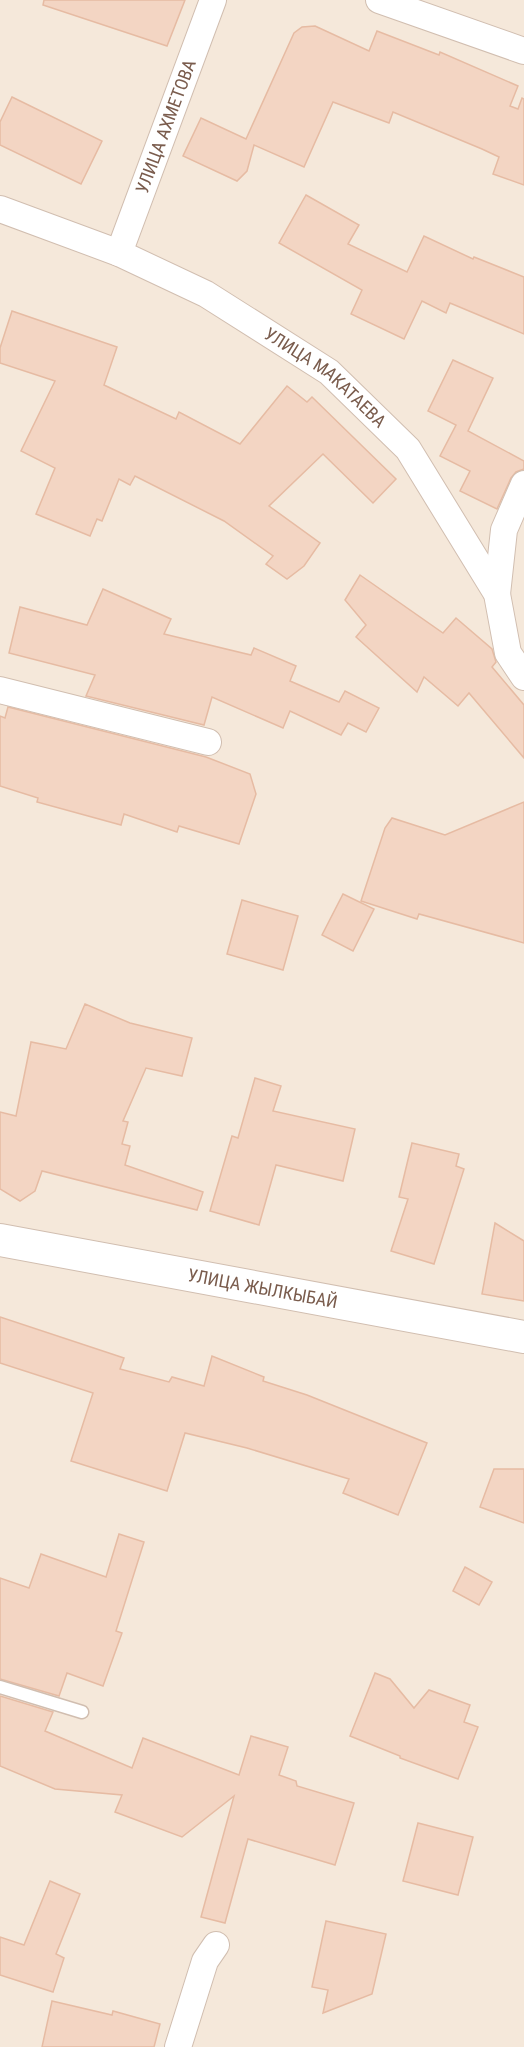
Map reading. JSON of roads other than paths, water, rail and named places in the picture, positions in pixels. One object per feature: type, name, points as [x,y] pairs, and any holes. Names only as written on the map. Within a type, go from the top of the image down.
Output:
[{"type":"street","name":"УЛИЦА АХМЕТОВА","points":[[119,253],[213,0]]},
{"type":"street","points":[[379,0],[524,51]]},
{"type":"street","name":"УЛИЦА МАКАТАЕВА","points":[[0,209],[119,253],[206,294],[329,372],[408,449],[497,594],[508,652],[524,677]]},
{"type":"street","points":[[497,594],[504,530],[524,484]]},
{"type":"street","points":[[0,690],[208,742]]},
{"type":"street","name":"УЛИЦА ЖЫЛКЫБАЙ","points":[[0,1240],[524,1337]]},
{"type":"street","points":[[177,2047],[205,1961],[216,1945]]},
{"type":"lane","points":[[0,1687],[82,1712]]}]
